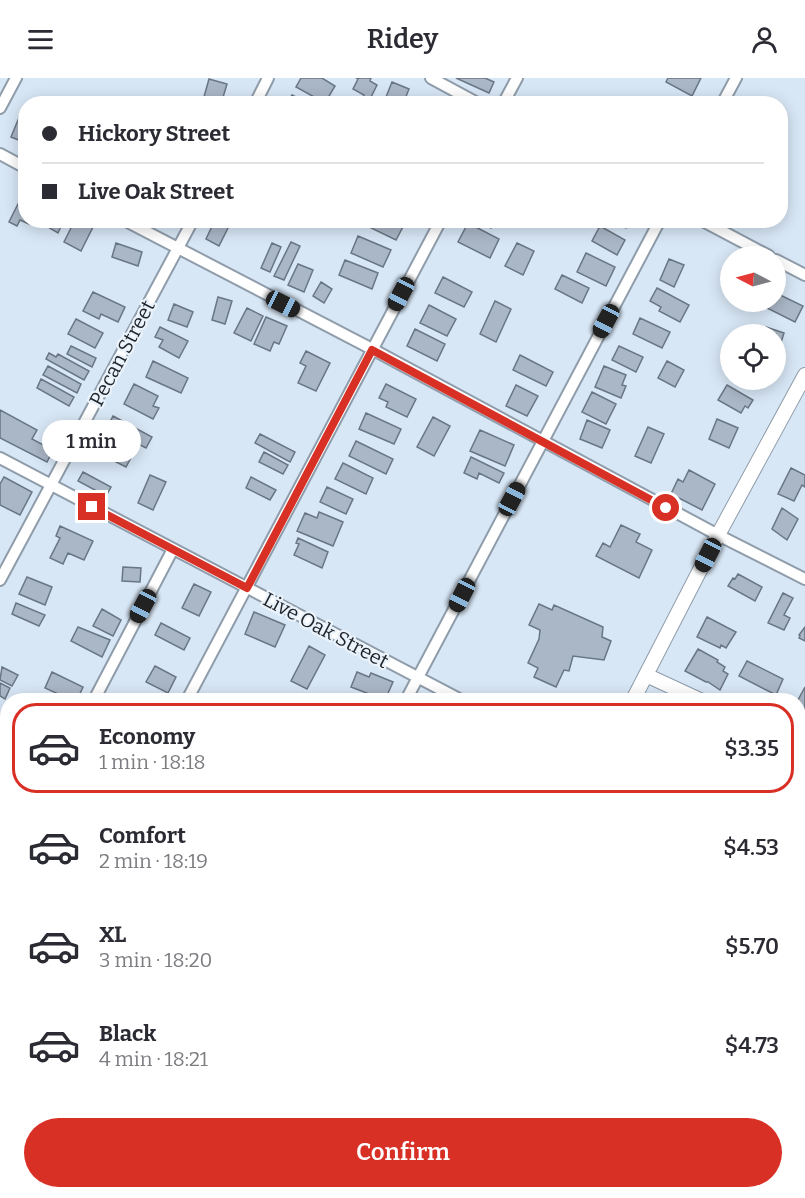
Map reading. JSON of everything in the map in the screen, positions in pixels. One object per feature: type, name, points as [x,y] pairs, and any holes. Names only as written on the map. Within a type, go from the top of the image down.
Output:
[{"type":"main road","points":[[637,693],[718,535],[805,375]]},
{"type":"main road","points":[[646,675],[685,693]]},
{"type":"street","points":[[0,108],[16,78]]},
{"type":"street","points":[[259,96],[268,78]]},
{"type":"street","points":[[430,78],[464,96]]},
{"type":"street","points":[[507,96],[517,78]]},
{"type":"street","points":[[726,96],[736,78]]},
{"type":"street","points":[[0,154],[18,164]]},
{"type":"street","points":[[139,228],[805,579]]},
{"type":"street","name":"Pecan Street","points":[[0,580],[189,228]]},
{"type":"street","points":[[191,693],[437,228]]},
{"type":"street","points":[[410,693],[656,228]]},
{"type":"street","points":[[716,228],[751,246]]},
{"type":"street","points":[[786,265],[805,275]]},
{"type":"street","name":"Live Oak Street","points":[[0,458],[448,693]]},
{"type":"street","points":[[97,693],[173,549]]},
{"type":"building","points":[[301,78],[322,78],[335,86],[329,96],[312,96],[296,87]]},
{"type":"building","points":[[356,78],[371,78],[370,81],[377,85],[372,96],[363,96],[353,89],[358,79]]},
{"type":"building","points":[[456,78],[485,78],[494,82],[489,93]]},
{"type":"building","points":[[668,78],[701,78],[692,96],[666,82]]},
{"type":"building","points":[[209,79],[227,84],[223,96],[204,96]]},
{"type":"building","points":[[392,82],[409,89],[406,96],[386,96]]},
{"type":"building","points":[[18,120],[18,140],[11,137]]},
{"type":"building","points":[[18,204],[17,226],[9,222]]},
{"type":"building","points":[[50,228],[60,228],[58,233]]},
{"type":"building","points":[[71,228],[92,228],[81,251],[64,242]]},
{"type":"building","points":[[211,228],[228,228],[219,246],[206,239]]},
{"type":"building","points":[[371,228],[402,228],[396,240]]},
{"type":"building","points":[[465,228],[478,228],[499,239],[490,258],[458,242]]},
{"type":"building","points":[[599,228],[604,228],[625,240],[617,255],[592,241]]},
{"type":"building","points":[[358,236],[391,250],[383,267],[351,253]]},
{"type":"building","points":[[291,242],[300,246],[284,280],[274,276]]},
{"type":"building","points":[[116,243],[142,252],[138,266],[112,257]]},
{"type":"building","points":[[272,243],[281,247],[270,272],[261,268]]},
{"type":"building","points":[[517,243],[534,251],[523,275],[505,266]]},
{"type":"building","points":[[586,253],[615,267],[606,286],[577,272]]},
{"type":"building","points":[[669,259],[684,265],[674,287],[660,280]]},
{"type":"building","points":[[345,260],[378,273],[372,289],[339,275]]},
{"type":"building","points":[[298,264],[313,270],[304,292],[288,285]]},
{"type":"building","points":[[562,275],[589,288],[582,303],[555,289]]},
{"type":"building","points":[[443,277],[472,292],[464,307],[435,293]]},
{"type":"building","points":[[321,282],[332,289],[324,303],[313,296]]},
{"type":"building","points":[[657,288],[689,305],[680,322],[659,311],[661,307],[650,301]]},
{"type":"building","points":[[93,292],[125,307],[118,322],[101,314],[99,319],[83,311]]},
{"type":"building","points":[[218,297],[232,301],[225,324],[212,320]]},
{"type":"building","points":[[786,298],[803,306],[795,322],[775,312],[786,312]]},
{"type":"building","points":[[495,301],[511,309],[496,342],[480,334]]},
{"type":"building","points":[[174,304],[193,312],[187,327],[168,320]]},
{"type":"building","points":[[429,305],[456,319],[447,336],[420,323]]},
{"type":"building","points":[[247,308],[263,316],[251,341],[234,333]]},
{"type":"building","points":[[266,317],[287,326],[279,344],[274,342],[270,351],[254,344]]},
{"type":"building","points":[[640,318],[670,332],[662,348],[633,334]]},
{"type":"building","points":[[76,319],[103,333],[95,348],[68,334]]},
{"type":"building","points":[[160,327],[188,341],[179,358],[159,347],[163,340],[155,337]]},
{"type":"building","points":[[415,329],[445,344],[437,361],[407,346]]},
{"type":"building","points":[[71,346],[96,358],[92,367],[67,354]]},
{"type":"building","points":[[619,346],[643,357],[636,372],[612,360]]},
{"type":"building","points":[[306,351],[330,363],[316,391],[298,383],[306,366],[300,363]]},
{"type":"building","points":[[49,353],[56,357],[58,354],[89,371],[84,380],[46,359]]},
{"type":"building","points":[[520,355],[553,372],[546,386],[513,370]]},
{"type":"building","points":[[153,361],[188,378],[181,393],[146,377]]},
{"type":"building","points":[[667,361],[684,370],[675,387],[658,378]]},
{"type":"building","points":[[48,366],[81,384],[77,393],[43,375]]},
{"type":"building","points":[[604,366],[626,375],[622,385],[626,386],[621,398],[595,387]]},
{"type":"building","points":[[41,379],[74,397],[69,406],[37,388]]},
{"type":"building","points":[[134,384],[158,396],[153,406],[159,408],[153,419],[124,404]]},
{"type":"building","points":[[386,384],[416,399],[407,417],[386,407],[388,402],[379,398]]},
{"type":"building","points":[[516,385],[538,396],[527,416],[506,406]]},
{"type":"building","points":[[724,390],[736,390],[753,400],[748,408],[745,406],[741,413],[718,400]]},
{"type":"building","points":[[592,392],[616,404],[606,424],[582,412]]},
{"type":"building","points":[[0,410],[37,430],[32,439],[53,450],[47,462],[0,438]]},
{"type":"building","points":[[366,413],[401,429],[394,444],[359,429]]},
{"type":"building","points":[[113,416],[152,437],[146,448],[107,428]]},
{"type":"building","points":[[433,417],[450,426],[434,456],[417,447]]},
{"type":"building","points":[[717,419],[738,428],[729,448],[709,439]]},
{"type":"building","points":[[587,420],[610,430],[602,448],[580,439]]},
{"type":"building","points":[[648,427],[664,434],[651,463],[635,456]]},
{"type":"building","points":[[480,430],[514,445],[505,466],[470,451]]},
{"type":"building","points":[[260,434],[295,452],[290,462],[255,443]]},
{"type":"building","points":[[105,437],[134,452],[126,467],[98,453]]},
{"type":"building","points":[[356,441],[393,459],[386,474],[349,456]]},
{"type":"building","points":[[264,452],[288,465],[283,474],[259,462]]},
{"type":"building","points":[[471,457],[504,473],[499,483],[479,473],[477,479],[464,473]]},
{"type":"building","points":[[343,463],[373,478],[366,494],[335,479]]},
{"type":"building","points":[[791,468],[805,475],[805,487],[802,485],[794,501],[778,494]]},
{"type":"building","points":[[689,470],[715,484],[702,510],[671,494],[678,479],[683,482]]},
{"type":"building","points":[[83,472],[111,487],[106,496],[78,481]]},
{"type":"building","points":[[150,475],[166,482],[153,510],[138,503]]},
{"type":"building","points":[[4,477],[32,492],[20,515],[0,505],[0,484]]},
{"type":"building","points":[[251,477],[276,490],[270,500],[246,488]]},
{"type":"building","points":[[327,487],[353,499],[346,514],[320,502]]},
{"type":"building","points":[[782,508],[798,519],[787,540],[772,529]]},
{"type":"building","points":[[319,512],[343,522],[333,546],[297,531],[305,513],[317,518]]},
{"type":"building","points":[[621,525],[640,534],[636,542],[652,550],[639,578],[596,556],[603,543],[610,547]]},
{"type":"building","points":[[60,526],[93,541],[84,560],[68,553],[63,564],[50,558],[60,538],[56,536]]},
{"type":"building","points":[[298,538],[328,552],[322,568],[294,555],[299,544],[296,543]]},
{"type":"building","points":[[123,567],[141,568],[140,582],[122,581]]},
{"type":"building","points":[[738,574],[762,587],[755,601],[728,586]]},
{"type":"building","points":[[27,577],[52,587],[45,605],[19,594]]},
{"type":"building","points":[[194,584],[211,592],[199,616],[182,608]]},
{"type":"building","points":[[783,593],[793,598],[784,615],[790,618],[784,630],[768,623]]},
{"type":"building","points":[[16,603],[45,615],[39,626],[12,614]]},
{"type":"building","points":[[539,604],[552,610],[554,605],[603,627],[602,637],[611,641],[604,660],[573,656],[569,671],[564,670],[556,687],[534,677],[538,668],[528,663],[539,639],[540,630],[529,625]]},
{"type":"building","points":[[102,609],[121,620],[113,636],[93,626]]},
{"type":"building","points":[[254,612],[285,625],[275,647],[245,634]]},
{"type":"building","points":[[707,617],[736,632],[726,648],[721,645],[720,648],[697,637]]},
{"type":"building","points":[[161,623],[190,638],[184,650],[155,635]]},
{"type":"building","points":[[78,627],[110,640],[102,657],[71,641]]},
{"type":"building","points":[[805,627],[805,641],[799,638],[799,635]]},
{"type":"building","points":[[309,646],[325,655],[307,689],[291,681]]},
{"type":"building","points":[[698,649],[718,660],[717,662],[725,667],[723,671],[728,674],[720,690],[685,671]]},
{"type":"building","points":[[747,661],[783,679],[777,693],[772,693],[739,676]]},
{"type":"building","points":[[155,666],[176,677],[168,693],[146,682]]},
{"type":"building","points":[[2,667],[18,675],[12,686],[0,680]]},
{"type":"building","points":[[52,672],[83,687],[80,693],[56,693],[45,688]]},
{"type":"building","points":[[357,672],[369,677],[371,673],[393,682],[388,693],[367,693],[351,687]]},
{"type":"building","points":[[0,683],[10,688],[8,693],[0,693]]},
{"type":"route","points":[[92,507],[247,588],[372,350],[666,508]]}]
